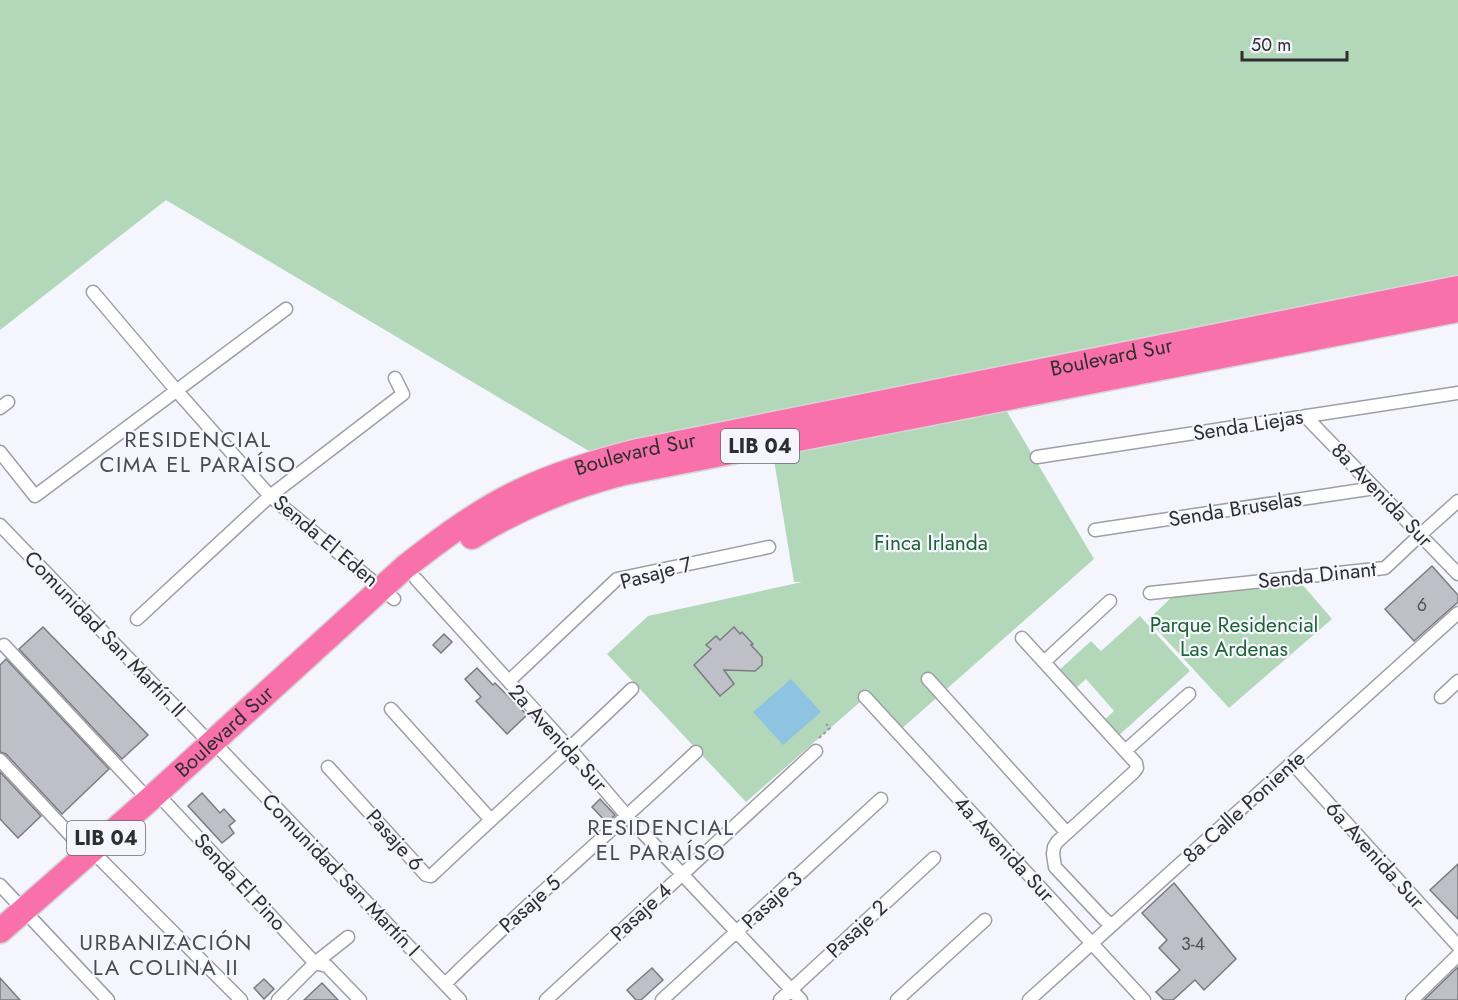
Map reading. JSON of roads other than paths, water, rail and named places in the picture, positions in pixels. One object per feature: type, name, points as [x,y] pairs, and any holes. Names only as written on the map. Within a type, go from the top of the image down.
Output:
[{"type":"highway","name":"Boulevard Sur","points":[[0,949],[29,915],[388,593],[431,546],[495,504],[520,491],[605,459],[638,451],[1458,288]]},
{"type":"highway","name":"Boulevard Sur","points":[[388,593],[416,579],[456,548],[513,513],[560,492],[624,472],[1458,310]]},
{"type":"highway","name":"Boulevard Sur","points":[[0,931],[29,915]]},
{"type":"street","name":"Senda El Eden","points":[[93,292],[270,496],[388,593]]},
{"type":"street","points":[[0,452],[35,496],[286,309]]},
{"type":"street","points":[[137,619],[270,496],[403,394],[395,378]]},
{"type":"street","name":"Senda Liejas","points":[[1037,457],[1458,393]]},
{"type":"street","name":"8a Avenida Sur","points":[[1305,416],[1458,574]]},
{"type":"street","name":"Senda Bruselas","points":[[1095,530],[1375,488]]},
{"type":"street","name":"Senda Dinant","points":[[1150,593],[1385,568],[1458,501]]},
{"type":"street","name":"Comunidad San Martín II","points":[[0,525],[216,747]]},
{"type":"street","name":"Pasaje 7","points":[[508,681],[617,579],[769,547]]},
{"type":"street","name":"2a Avenida Sur","points":[[416,579],[570,749],[627,816],[801,1000]]},
{"type":"street","points":[[1044,662],[1110,601]]},
{"type":"street","name":"8a Calle Poniente","points":[[1029,1000],[1458,613]]},
{"type":"street","points":[[1022,638],[1136,763],[1137,768],[1134,772],[1054,847],[1055,867],[1112,925]]},
{"type":"street","name":"Senda El Pino","points":[[4,645],[315,963],[327,966],[360,1000]]},
{"type":"street","points":[[928,679],[1067,833]]},
{"type":"street","points":[[1441,697],[1458,681]]},
{"type":"street","name":"Pasaje 6","points":[[328,767],[429,877],[570,749],[632,689]]},
{"type":"street","points":[[1125,751],[1189,694]]},
{"type":"street","name":"4a Avenida Sur","points":[[865,697],[1144,1000]]},
{"type":"street","points":[[391,709],[491,820]]},
{"type":"street","name":"Comunidad San Martín I","points":[[216,747],[460,1000]]},
{"type":"street","name":"Pasaje 4","points":[[546,1000],[816,751]]},
{"type":"street","name":"Pasaje 5","points":[[445,984],[489,940],[696,752]]},
{"type":"street","points":[[0,760],[241,1000]]},
{"type":"street","name":"6a Avenida Sur","points":[[1293,764],[1458,946]]},
{"type":"street","name":"Pasaje 3","points":[[662,1000],[881,799]]},
{"type":"street","name":"Pasaje 2","points":[[780,1000],[934,858]]},
{"type":"street","points":[[0,885],[108,1000]]},
{"type":"street","points":[[897,1000],[986,920]]},
{"type":"street","points":[[278,1000],[315,963],[348,937]]},
{"type":"street","points":[[1412,1000],[1458,956]]},
{"type":"water","points":[[791,679],[821,712],[783,745],[753,712]]},
{"type":"district","name":"RESIDENCIAL CIMA EL PARAÍSO","points":[[198,452]]},
{"type":"district","name":"RESIDENCIAL EL PARAÍSO","points":[[661,840]]},
{"type":"district","name":"URBANIZACIÓN LA COLINA II","points":[[166,954]]},
{"type":"park label","name":"Finca Irlanda","points":[[931,543]]},
{"type":"park label","name":"Parque Residencial Las Ardenas","points":[[1234,637]]}]
